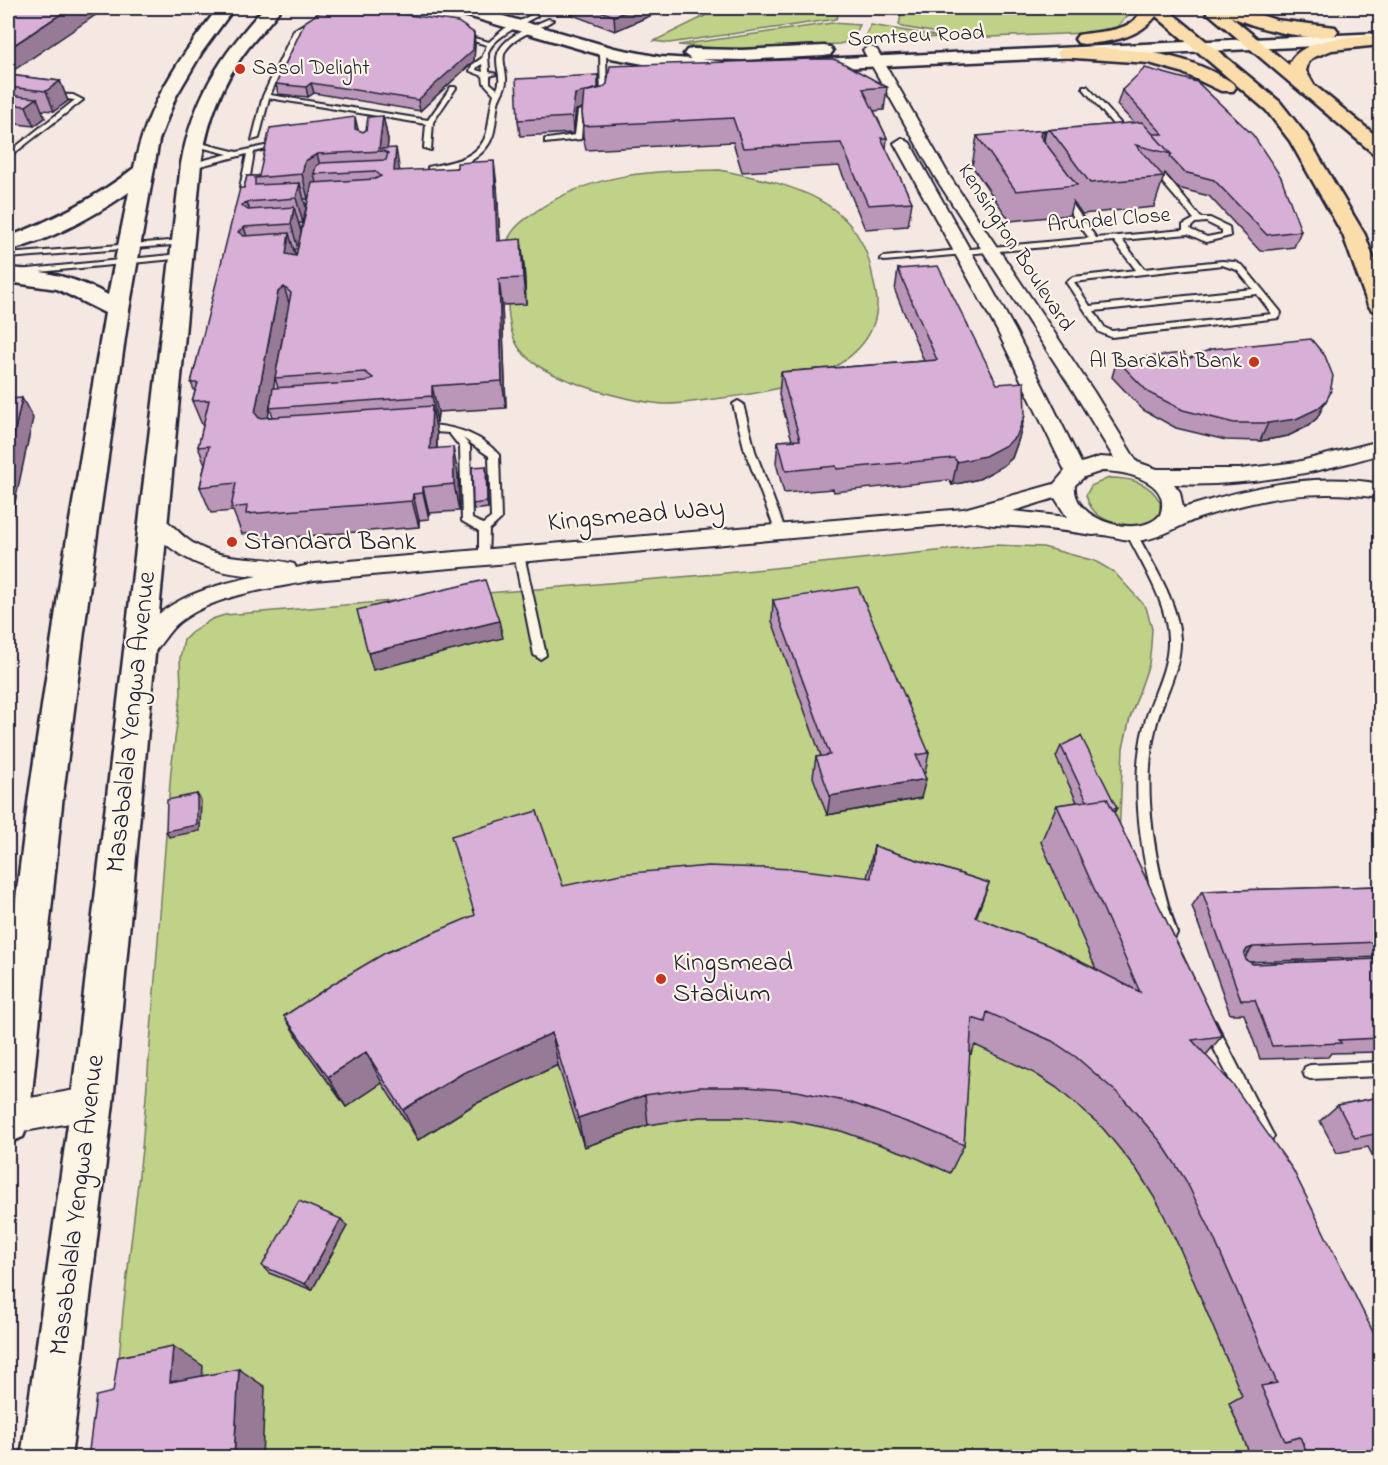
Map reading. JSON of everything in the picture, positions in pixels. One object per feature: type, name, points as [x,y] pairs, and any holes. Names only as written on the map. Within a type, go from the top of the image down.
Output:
[{"type":"highway","points":[[1060,47],[1128,30],[1145,20],[1149,8]]},
{"type":"highway","points":[[1157,8],[1194,42],[1273,106],[1299,139],[1354,235],[1380,305]]},
{"type":"highway","points":[[1210,8],[1380,149]]},
{"type":"highway","points":[[1225,8],[1274,27],[1329,31]]},
{"type":"highway","points":[[1306,88],[1298,74],[1297,66],[1307,52],[1380,39]]},
{"type":"highway","points":[[1060,47],[1146,56],[1189,67],[1227,87],[1249,102],[1271,123],[1299,139]]},
{"type":"main road","points":[[8,1120],[17,976],[46,795],[78,562],[117,310],[149,140],[166,98],[194,51],[226,8]]},
{"type":"main road","points":[[269,12],[287,8]]},
{"type":"main road","name":"Somtseu Road","points":[[460,8],[529,19],[625,44],[683,53],[742,55],[864,56],[1194,42],[1380,28]]},
{"type":"main road","name":"Masabalala Yengwa Avenue","points":[[46,1458],[92,1103],[181,249],[195,143],[201,118],[212,90],[232,58],[269,12]]},
{"type":"main road","name":"Somtseu Road","points":[[529,19],[603,51],[660,62],[759,67],[864,56]]},
{"type":"main road","name":"Somtseu Road","points":[[1249,39],[1380,39]]},
{"type":"main road","points":[[8,244],[54,226],[90,208],[125,186],[145,168]]},
{"type":"main road","points":[[8,274],[47,279],[76,286],[117,310]]},
{"type":"street","name":"Kensington Boulevard","points":[[864,56],[987,249],[1078,383],[1130,467]]},
{"type":"street","name":"Kensington Boulevard","points":[[864,56],[961,252],[1029,374],[1070,480]]},
{"type":"street","points":[[1380,447],[1333,461],[1249,477],[1198,480],[1153,476],[1130,467],[1100,464],[1070,480],[1064,497],[1073,511],[1089,523],[1102,529],[1132,534],[1152,530],[1198,510],[1263,493],[1341,484],[1380,491]]},
{"type":"street","points":[[1153,476],[1167,488],[1172,497],[1172,514],[1167,522]]},
{"type":"street","name":"Kingsmead Way","points":[[138,654],[164,622],[178,610],[246,587],[314,572],[964,516],[996,509],[1070,480]]},
{"type":"street","name":"Kingsmead Way","points":[[964,516],[1043,520],[1102,529]]},
{"type":"street","name":"Kingsmead Way","points":[[153,521],[188,550],[203,558],[235,566],[314,572]]},
{"type":"street","points":[[8,1120],[92,1103]]},
{"type":"lane","points":[[1279,8],[1344,8]]},
{"type":"lane","points":[[255,138],[266,96],[297,30],[304,24],[325,16]]},
{"type":"lane","points":[[496,92],[488,85],[486,58],[491,44],[529,19]]},
{"type":"lane","points":[[431,169],[457,165],[473,157],[486,146],[491,131],[496,92],[503,83],[500,53],[529,19]]},
{"type":"lane","points":[[460,26],[472,39],[491,44]]},
{"type":"lane","points":[[548,141],[578,137],[580,112],[601,108],[604,105],[603,51]]},
{"type":"lane","points":[[486,58],[474,66],[472,71],[487,75],[503,73]]},
{"type":"lane","points":[[1085,87],[1131,140]]},
{"type":"lane","points":[[428,148],[430,122],[453,88]]},
{"type":"lane","points":[[8,156],[80,100],[38,93]]},
{"type":"lane","points":[[266,96],[430,122]]},
{"type":"lane","points":[[51,115],[61,116]]},
{"type":"lane","points":[[195,143],[235,154]]},
{"type":"lane","points":[[192,166],[285,144]]},
{"type":"lane","points":[[244,188],[251,151]]},
{"type":"lane","points":[[1146,158],[1200,220],[1188,223],[1186,227],[1188,232]]},
{"type":"lane","points":[[1053,183],[1094,240]]},
{"type":"lane","name":"Arundel Close","points":[[884,259],[1188,232],[1206,240],[1226,236],[1226,229],[1222,225],[1200,220]]},
{"type":"lane","points":[[1116,238],[1142,272]]},
{"type":"lane","points":[[8,274],[129,254],[181,249]]},
{"type":"lane","points":[[8,256],[129,254],[181,249]]},
{"type":"lane","points":[[1232,264],[1240,268],[1277,313],[1276,316],[1114,334],[1102,330],[1070,282],[1073,279],[1142,272],[1232,264]]},
{"type":"lane","points":[[1087,309],[1258,291]]},
{"type":"lane","points":[[738,404],[750,451],[781,532]]},
{"type":"lane","points":[[412,428],[445,427],[452,429],[483,444],[494,455],[496,519],[484,530],[484,558]]},
{"type":"lane","points":[[452,429],[465,446],[467,521],[484,530]]},
{"type":"lane","points":[[1132,534],[1168,608],[1174,637],[1171,668],[1149,728],[1143,771],[1147,834],[1165,921],[1174,944]]},
{"type":"lane","points":[[519,555],[540,655]]},
{"type":"lane","points":[[1206,1017],[1274,1150]]},
{"type":"lane","points":[[1310,1072],[1380,1069]]},
{"type":"green space","points":[[705,8],[862,8],[841,9],[836,19],[669,43],[654,41],[705,16],[707,12],[701,10]]},
{"type":"green space","points":[[878,8],[1135,8],[1116,28],[1086,33],[968,38],[902,27],[899,25],[901,15],[888,14]]},
{"type":"green space","points":[[832,23],[860,25],[851,41],[839,44],[729,49],[678,45]]},
{"type":"green space","points":[[871,25],[942,37],[866,41],[863,39]]},
{"type":"green space","points":[[720,170],[793,188],[834,210],[851,226],[864,247],[877,299],[872,327],[860,347],[842,362],[819,375],[794,384],[744,395],[669,404],[634,400],[579,384],[541,368],[524,354],[518,347],[511,328],[506,271],[508,240],[519,224],[556,199],[600,181],[647,173]]},
{"type":"green space","points":[[1109,478],[1139,482],[1151,490],[1160,502],[1160,512],[1155,520],[1134,525],[1124,524],[1104,519],[1096,513],[1086,495],[1091,486]]},
{"type":"green space","name":"Kingsmead Stadium","points":[[994,545],[1043,547],[1095,561],[1114,572],[1146,607],[1152,629],[1149,664],[1130,718],[1123,748],[1118,859],[1380,1457],[111,1458],[123,1311],[142,1149],[171,770],[181,693],[180,658],[184,640],[212,619],[225,615],[716,574]]},
{"type":"building","points":[[8,8],[70,8],[8,49]]},
{"type":"building","points":[[346,8],[458,22],[474,33],[473,50],[418,100],[311,83],[306,87],[276,84],[305,22],[320,12]]},
{"type":"building","points":[[591,8],[634,8],[614,16]]},
{"type":"building","points":[[833,59],[887,87],[863,89],[887,138],[881,138],[912,202],[868,205],[841,143],[743,148],[733,118],[584,126],[582,113],[584,92],[602,88],[607,84],[610,66]]},
{"type":"building","points":[[1145,68],[1197,82],[1253,135],[1281,177],[1301,231],[1267,235],[1214,180],[1184,172],[1153,134],[1163,134],[1122,90]]},
{"type":"building","points":[[8,75],[60,81],[46,91],[8,87]]},
{"type":"building","points":[[598,75],[598,88],[575,94],[572,117],[518,120],[516,79]]},
{"type":"building","points":[[8,95],[37,98],[26,106],[8,104]]},
{"type":"building","points":[[383,116],[379,149],[396,148],[394,171],[457,168],[457,163],[494,161],[497,241],[521,239],[523,278],[499,279],[502,381],[432,386],[432,396],[270,408],[273,388],[366,382],[373,378],[365,372],[275,378],[291,293],[284,287],[278,292],[255,413],[259,418],[432,406],[430,449],[453,447],[454,484],[423,487],[423,493],[413,494],[412,501],[246,514],[247,506],[231,508],[236,483],[200,487],[209,446],[198,447],[209,400],[192,401],[198,383],[191,383],[240,188],[244,188],[247,176],[259,176],[270,128],[355,117],[355,129],[363,132],[366,130],[368,117]],"holes":[[[383,151],[388,153],[386,160],[321,163],[316,166],[314,174],[375,171],[381,176],[375,179],[312,183],[296,256],[286,254],[289,233],[244,236],[238,232],[244,227],[291,224],[294,207],[248,210],[241,205],[247,202],[296,198],[300,183],[255,185],[255,178],[302,174],[305,161],[317,154]]]},
{"type":"building","points":[[1142,122],[1171,154],[1136,145],[1164,177],[1090,183],[1051,131],[1046,130]]},
{"type":"building","points":[[1045,130],[1040,136],[1077,185],[1016,191],[977,136]]},
{"type":"building","points":[[938,266],[997,384],[1024,382],[1025,415],[1017,435],[1008,444],[985,456],[957,462],[954,458],[837,469],[836,466],[786,471],[778,441],[800,440],[781,372],[937,360],[898,269]]},
{"type":"building","points":[[1311,339],[1325,356],[1333,376],[1326,401],[1317,409],[1296,419],[1268,423],[1234,423],[1183,410],[1149,393],[1117,360],[1183,353],[1188,359],[1211,349]]},
{"type":"building","points":[[22,398],[8,461],[8,399]]},
{"type":"building","points":[[486,466],[487,502],[473,504],[472,467]]},
{"type":"building","points":[[485,580],[499,621],[368,653],[357,610]]},
{"type":"building","points":[[858,587],[929,753],[916,755],[926,779],[830,796],[816,757],[830,755],[773,600]]},
{"type":"building","points":[[1081,736],[1117,808],[1112,809],[1107,798],[1087,801],[1061,746]]},
{"type":"building","points":[[197,794],[197,825],[166,831],[167,800]]},
{"type":"building","points":[[1107,798],[1222,1036],[1192,1040],[1234,1086],[1293,1170],[1380,1346],[1380,1458],[1309,1458],[1300,1437],[1285,1441],[1261,1386],[1277,1383],[1209,1227],[1185,1179],[1161,1142],[1122,1097],[1076,1057],[1052,1041],[987,1012],[985,1022],[972,1018],[964,1145],[921,1127],[849,1102],[797,1091],[746,1087],[700,1087],[645,1095],[578,1118],[552,1033],[463,1073],[403,1110],[366,1052],[328,1077],[284,1016],[385,953],[475,915],[451,836],[537,811],[563,886],[621,874],[708,866],[795,869],[871,878],[874,846],[989,883],[975,917],[1050,946],[1140,992],[1057,805]]},
{"type":"building","points":[[1380,886],[1380,942],[1253,947],[1247,949],[1244,954],[1246,960],[1253,964],[1380,959],[1380,1038],[1339,1040],[1341,1043],[1272,1046],[1255,1000],[1241,1000],[1202,891]]},
{"type":"building","points":[[1380,1097],[1380,1133],[1355,1138],[1338,1105]]},
{"type":"building","points":[[299,1201],[341,1219],[305,1284],[262,1266]]},
{"type":"building","points":[[173,1346],[170,1382],[239,1369],[234,1458],[88,1458],[96,1396],[113,1392],[118,1357]]},
{"type":"place","name":"Sasol Delight","points":[[240,69]]},
{"type":"place","name":"Al Barakah Bank","points":[[1254,362]]},
{"type":"place","name":"Standard Bank","points":[[232,542]]},
{"type":"place","name":"Kingsmead Stadium","points":[[661,979]]}]
